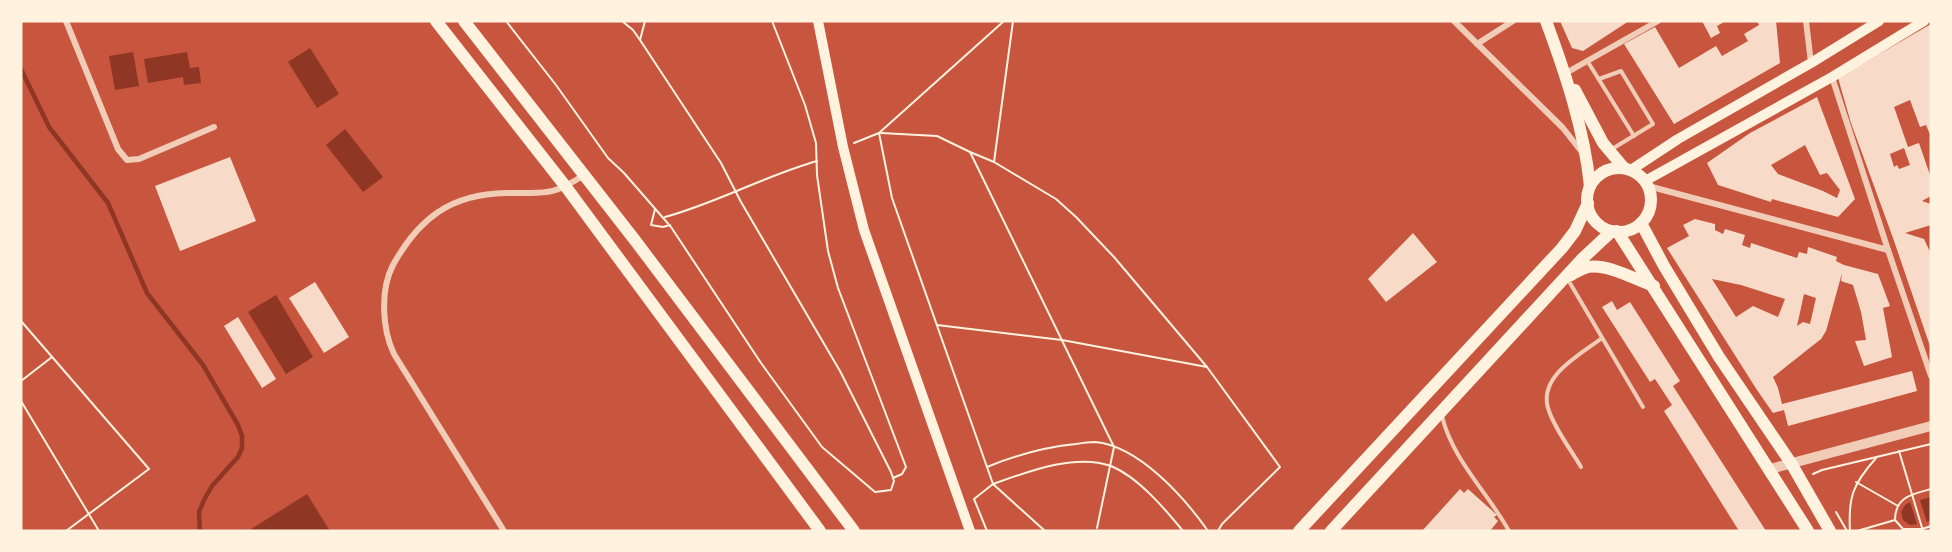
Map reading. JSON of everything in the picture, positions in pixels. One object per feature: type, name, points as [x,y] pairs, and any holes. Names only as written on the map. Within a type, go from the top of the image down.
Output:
[{"type":"main road","points":[[436,21],[566,187],[820,531]]},
{"type":"main road","points":[[464,21],[854,531]]},
{"type":"main road","points":[[818,21],[843,147],[864,230],[970,531]]},
{"type":"main road","points":[[1299,531],[1562,248],[1575,231],[1588,203],[1590,186],[1587,159],[1566,73],[1546,21]]},
{"type":"main road","points":[[1590,186],[1603,172],[1617,168],[1628,169],[1879,21]]},
{"type":"main road","points":[[1646,184],[1688,157],[1832,77],[1924,21]]},
{"type":"main road","points":[[1566,73],[1609,151],[1646,184],[1650,194],[1649,209],[1641,223],[1626,231],[1615,231],[1595,221],[1588,203]]},
{"type":"main road","points":[[1641,223],[1719,357],[1791,463],[1830,531]]},
{"type":"main road","points":[[1331,531],[1567,277],[1615,231]]},
{"type":"main road","points":[[1615,231],[1651,283],[1808,531]]},
{"type":"main road","points":[[1567,277],[1588,267],[1598,266],[1651,283]]},
{"type":"street","points":[[66,21],[118,149],[127,160],[139,159],[214,127]]},
{"type":"street","points":[[1454,21],[1563,128],[1587,159]]},
{"type":"street","points":[[1477,44],[1513,21]]},
{"type":"street","points":[[1566,73],[1658,21]]},
{"type":"street","points":[[1806,21],[1811,63]]},
{"type":"street","points":[[1832,77],[1887,250],[1931,376]]},
{"type":"street","points":[[504,531],[394,354],[388,341],[385,295],[390,273],[404,245],[427,220],[449,204],[477,196],[555,192],[584,175]]},
{"type":"street","points":[[1646,184],[1887,250]]},
{"type":"street","points":[[1770,469],[1931,426]]},
{"type":"lane","points":[[1588,62],[1634,136]]},
{"type":"lane","points":[[1599,79],[1621,71],[1653,124],[1609,151]]},
{"type":"lane","points":[[1567,277],[1643,407]]},
{"type":"lane","points":[[1581,467],[1549,411],[1546,400],[1548,388],[1564,367],[1602,338]]},
{"type":"lane","points":[[1441,412],[1445,429],[1461,459],[1509,531]]},
{"type":"path","points":[[506,21],[556,85],[608,158],[670,225],[761,363],[822,447],[875,492],[891,490],[893,478],[840,371],[721,163],[640,40],[622,21]]},
{"type":"path","points":[[640,40],[645,21]]},
{"type":"path","points":[[772,21],[816,143],[828,251],[838,288],[906,467],[902,474],[893,478]]},
{"type":"path","points":[[843,147],[879,133],[1004,21]]},
{"type":"path","points":[[994,162],[1013,21]]},
{"type":"path","points":[[879,133],[937,136],[994,162],[1056,199],[1114,257],[1207,367],[1280,467],[1222,524],[1218,531]]},
{"type":"path","points":[[879,133],[892,198],[993,484],[1045,531]]},
{"type":"path","points":[[970,152],[1114,447],[1097,528]]},
{"type":"path","points":[[664,217],[694,209],[770,176],[817,161]]},
{"type":"path","points":[[645,231],[651,225],[655,209]]},
{"type":"path","points":[[651,225],[663,227],[670,225]]},
{"type":"path","points":[[21,321],[149,469],[66,531]]},
{"type":"path","points":[[936,325],[1062,340],[1207,367]]},
{"type":"path","points":[[21,381],[52,357]]},
{"type":"path","points":[[21,401],[99,531]]},
{"type":"path","points":[[987,467],[1029,451],[1060,446],[1094,442],[1114,447],[1157,472],[1195,513],[1208,531]]},
{"type":"path","points":[[1813,472],[1931,444]]},
{"type":"path","points":[[1899,451],[1923,530]]},
{"type":"path","points":[[1850,531],[1851,495],[1856,482],[1877,457]]},
{"type":"path","points":[[987,531],[974,499],[993,484],[1063,463],[1091,463],[1110,466],[1127,476],[1150,495],[1183,531]]},
{"type":"path","points":[[1856,482],[1898,506]]},
{"type":"path","points":[[1931,489],[1912,494],[1903,499],[1895,509],[1895,520],[1902,530],[1923,530],[1931,526]]},
{"type":"path","points":[[1857,531],[1895,520]]},
{"type":"shaded area","points":[[310,48],[339,94],[317,108],[288,62]]},
{"type":"shaded area","points":[[133,52],[139,86],[115,90],[109,56]]},
{"type":"shaded area","points":[[187,52],[190,68],[199,67],[201,83],[184,85],[183,77],[148,83],[144,59]]},
{"type":"shaded area","points":[[345,129],[383,177],[363,192],[326,145]]},
{"type":"shaded area","points":[[276,295],[313,357],[286,374],[248,312]]},
{"type":"shaded area","points":[[307,494],[330,531],[252,531],[251,529]]},
{"type":"shaded area","points":[[1931,497],[1931,520],[1927,522],[1920,500]]},
{"type":"shaded area","points":[[1910,502],[1917,524],[1910,525],[1903,520],[1901,512]]},
{"type":"building","points":[[1560,21],[1629,21],[1583,51],[1572,48]]},
{"type":"building","points":[[1702,21],[1726,21],[1717,26],[1720,33],[1711,38]]},
{"type":"building","points":[[1757,21],[1776,21],[1780,63],[1674,124],[1624,44],[1655,27],[1679,68],[1716,46],[1722,56],[1748,41],[1744,34],[1759,25]]},
{"type":"building","points":[[1931,24],[1931,137],[1926,125],[1920,127],[1910,100],[1894,107],[1908,147],[1919,143],[1931,178],[1931,196],[1922,201],[1931,204],[1931,225],[1905,233],[1924,239],[1931,254],[1931,349],[1851,123],[1838,78]],"holes":[[[1904,148],[1910,165],[1899,169],[1897,165],[1894,167],[1890,154]]]},
{"type":"building","points":[[1817,97],[1855,199],[1838,217],[1772,199],[1771,202],[1718,185],[1707,163],[1750,133]],"holes":[[[1805,145],[1820,175],[1827,173],[1840,190],[1837,198],[1778,174],[1771,165]]]},
{"type":"building","points":[[230,157],[256,221],[180,251],[155,186]]},
{"type":"building","points":[[1695,219],[1715,224],[1715,230],[1723,234],[1725,229],[1745,235],[1742,245],[1750,248],[1751,243],[1797,258],[1799,252],[1807,254],[1808,247],[1837,257],[1836,261],[1844,265],[1878,274],[1890,306],[1883,308],[1892,357],[1864,366],[1855,341],[1866,340],[1861,312],[1853,285],[1841,281],[1842,273],[1826,331],[1821,339],[1773,377],[1782,404],[1912,371],[1917,391],[1788,426],[1784,410],[1773,413],[1667,248],[1689,236],[1683,225]],"holes":[[[1712,279],[1741,285],[1785,299],[1778,317],[1753,306],[1736,317]],[[1804,294],[1816,298],[1810,324],[1803,322],[1797,326]]]},
{"type":"building","points":[[1413,233],[1437,262],[1386,302],[1368,279]]},
{"type":"building","points":[[315,282],[349,337],[324,353],[289,298]]},
{"type":"building","points":[[1612,301],[1617,310],[1630,302],[1680,381],[1673,386],[1766,531],[1739,531],[1664,411],[1672,405],[1655,379],[1650,382],[1602,307]]},
{"type":"building","points":[[238,317],[276,379],[262,388],[224,326]]},
{"type":"building","points":[[1460,489],[1464,493],[1468,489],[1497,515],[1494,517],[1498,521],[1490,531],[1422,531]]},
{"type":"waterway","points":[[21,69],[49,127],[108,203],[147,293],[203,365],[238,425],[242,436],[242,448],[238,457],[212,486],[204,500],[199,512],[200,531]]}]
